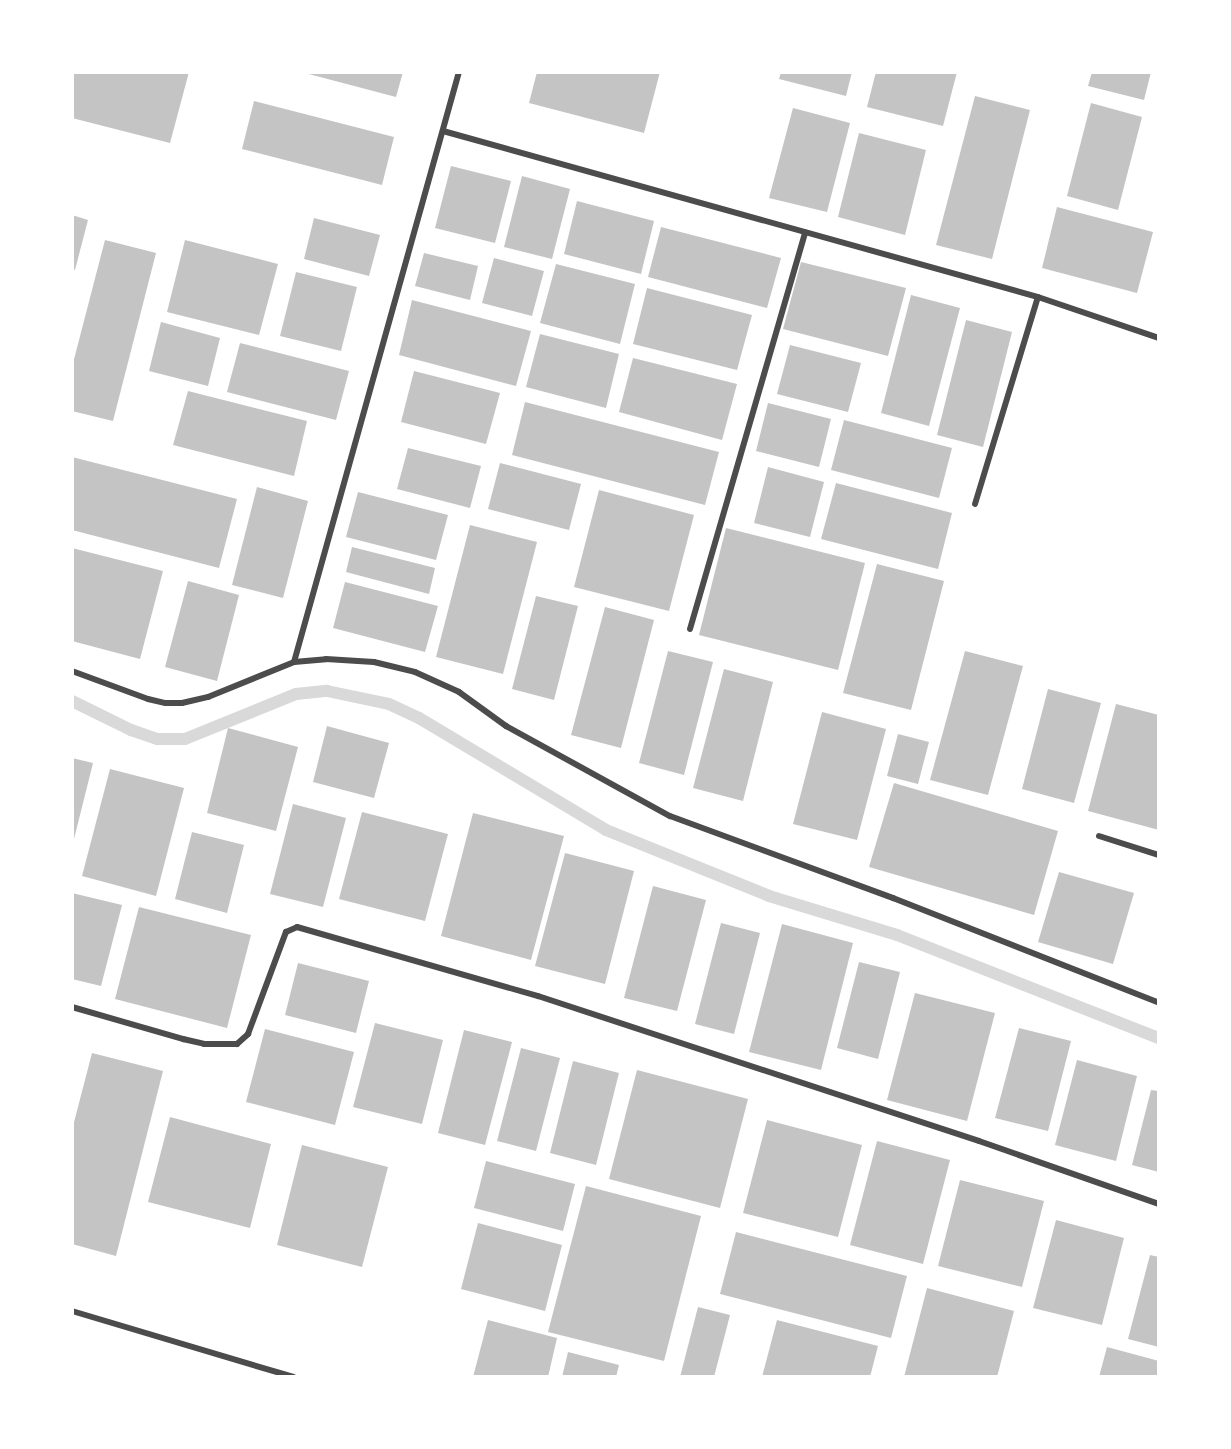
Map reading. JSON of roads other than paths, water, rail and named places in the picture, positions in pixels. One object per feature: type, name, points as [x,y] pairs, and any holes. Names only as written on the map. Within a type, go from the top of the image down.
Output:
[{"type":"street","points":[[294,662],[459,72]]},
{"type":"street","points":[[442,131],[1038,297],[1159,338]]},
{"type":"street","points":[[690,628],[805,232]]},
{"type":"street","points":[[975,504],[1038,297]]},
{"type":"street","points":[[72,671],[148,699],[182,703],[208,697],[294,662],[326,659],[374,662],[415,672],[459,692],[506,726],[670,816],[893,898],[1159,1003]]},
{"type":"street","points":[[1099,836],[1159,855]]},
{"type":"street","points":[[72,1008],[194,1042],[237,1044],[248,1034],[286,932],[297,927],[538,996],[979,1141],[1159,1204]]},
{"type":"street","points":[[72,1311],[293,1377]]},
{"type":"waterway","points":[[72,701],[131,730],[157,739],[185,739],[296,694],[327,691],[389,704],[419,718],[606,830],[769,896],[897,935],[1159,1038]]}]
